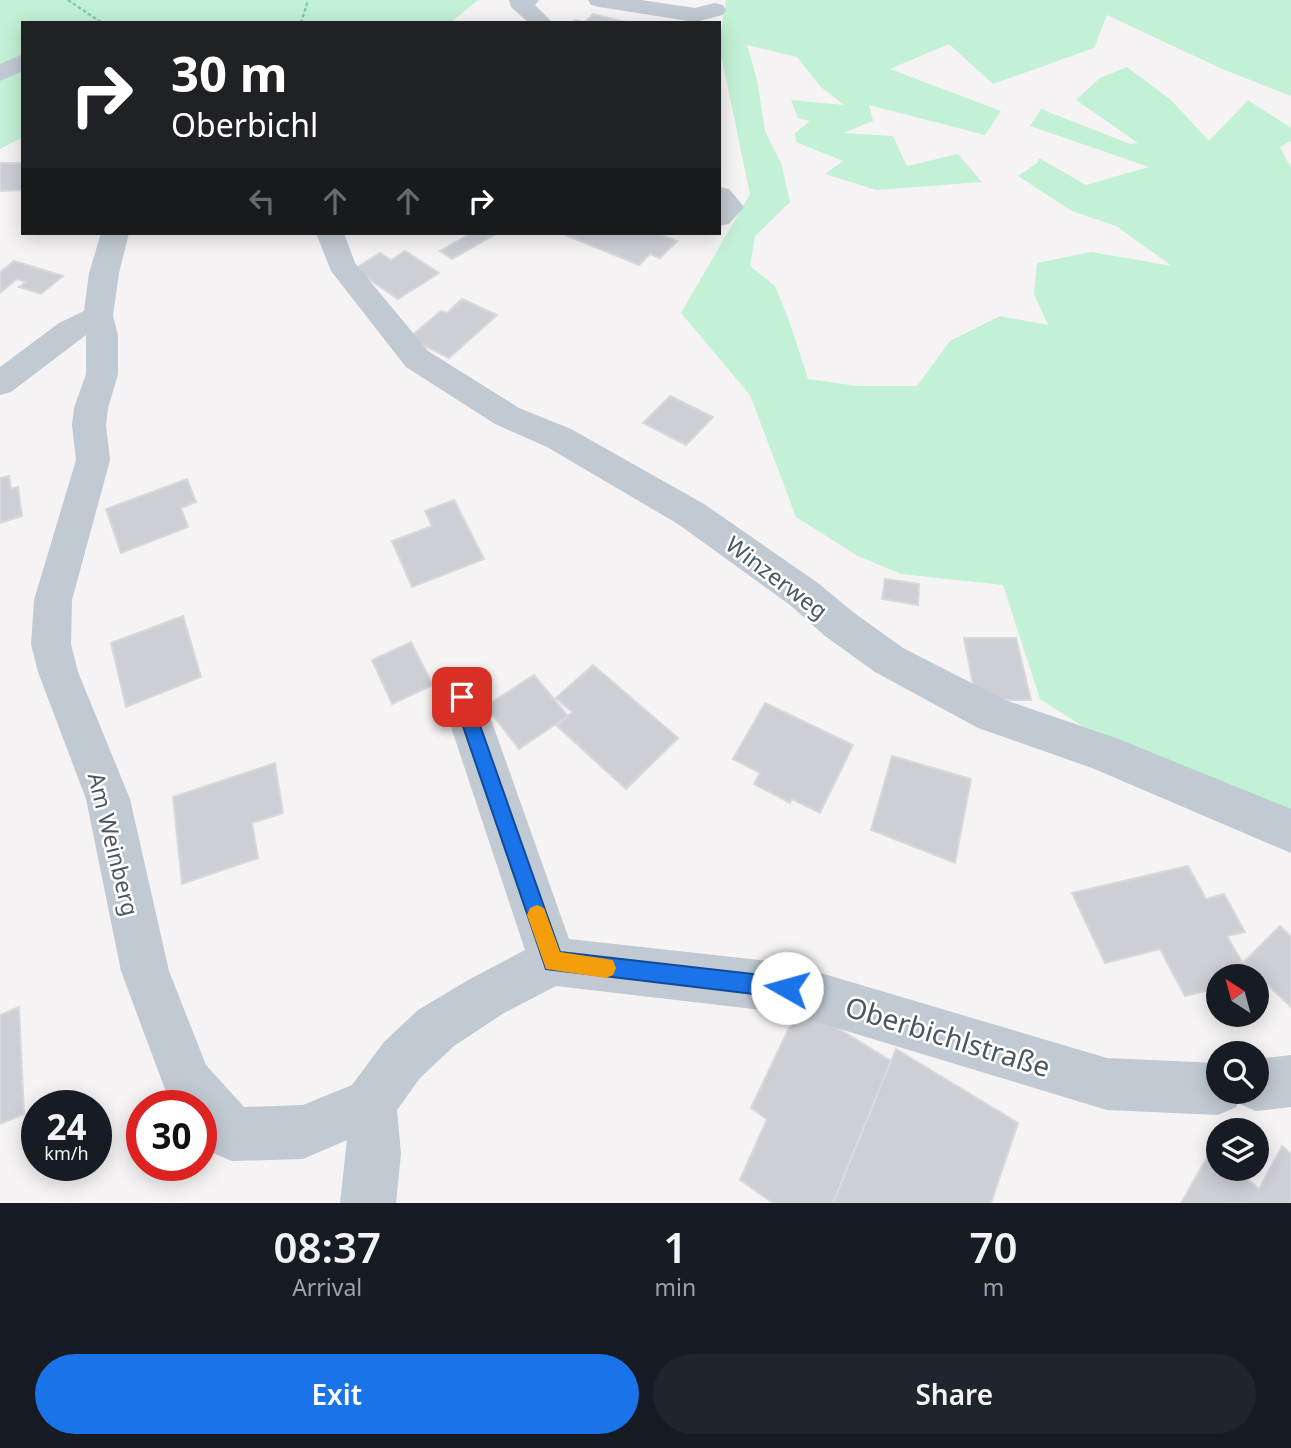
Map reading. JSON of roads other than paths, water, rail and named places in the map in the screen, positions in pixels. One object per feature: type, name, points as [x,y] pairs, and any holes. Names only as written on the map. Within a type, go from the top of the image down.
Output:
[{"type":"street","points":[[528,0],[519,2],[540,21]]},
{"type":"street","points":[[599,0],[695,15],[715,10]]},
{"type":"street","points":[[0,74],[21,62]]},
{"type":"street","points":[[721,197],[730,207],[721,216]]},
{"type":"street","name":"Am Weinberg","points":[[115,235],[104,273],[98,316],[103,335],[102,374],[90,416],[93,460],[53,600],[51,644],[58,672],[108,799],[145,971],[187,1082],[232,1134],[303,1132],[370,1104]]},
{"type":"street","name":"Winzerweg","points":[[331,235],[341,265],[417,359],[507,416],[559,438],[691,514],[804,594],[889,660],[993,715],[1101,752],[1291,831]]},
{"type":"street","points":[[0,384],[70,330],[98,316]]},
{"type":"street","points":[[368,1203],[375,1124],[370,1104],[402,1060],[436,1028],[486,996],[553,961],[462,697]]},
{"type":"street","name":"Oberbichlstraße","points":[[553,961],[787,988],[1107,1084],[1206,1088]]},
{"type":"street","points":[[1269,1084],[1291,1081]]}]
